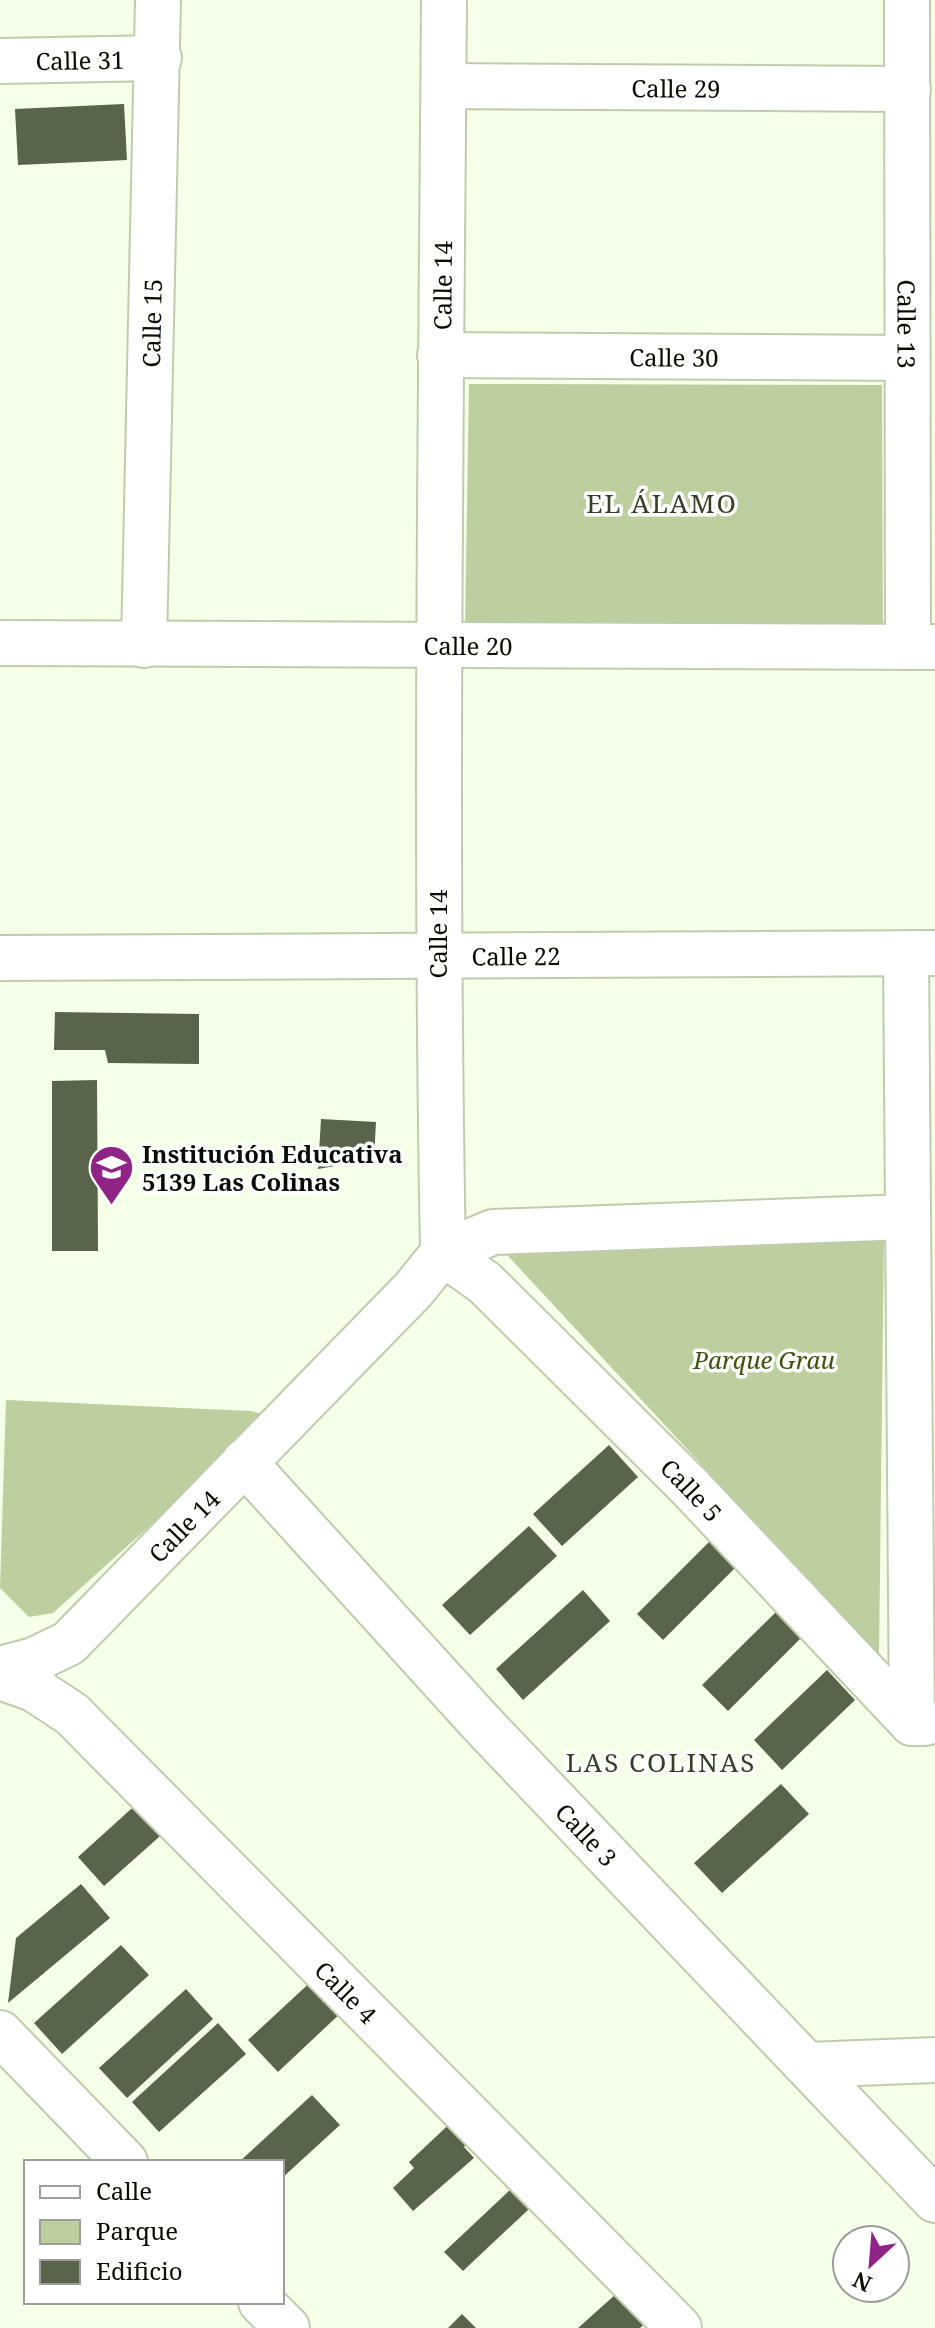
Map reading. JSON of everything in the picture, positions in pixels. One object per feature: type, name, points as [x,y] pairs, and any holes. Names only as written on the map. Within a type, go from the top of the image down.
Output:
[{"type":"street","name":"Calle 15","points":[[144,645],[158,0]]},
{"type":"street","name":"Calle 14","points":[[0,1669],[34,1660],[69,1643],[414,1289],[443,1253],[437,955],[437,646],[444,0]]},
{"type":"street","name":"Calle 13","points":[[907,0],[907,358],[921,647]]},
{"type":"street","name":"Calle 31","points":[[0,61],[159,58]]},
{"type":"street","name":"Calle 29","points":[[444,86],[908,89]]},
{"type":"street","name":"Calle 30","points":[[440,355],[907,358]]},
{"type":"street","name":"Calle 20","points":[[0,643],[921,647]]},
{"type":"street","name":"Calle 22","points":[[0,958],[920,954]]},
{"type":"street","points":[[920,954],[908,1217],[924,1723]]},
{"type":"street","points":[[443,1253],[493,1232],[908,1217]]},
{"type":"street","name":"Calle 5","points":[[443,1253],[485,1283],[924,1723]]},
{"type":"street","name":"Calle 3","points":[[244,1462],[483,1725],[935,2200]]},
{"type":"street","name":"Calle 4","points":[[0,1677],[34,1689],[72,1714],[679,2328]]},
{"type":"street","points":[[0,2033],[123,2160]]},
{"type":"street","points":[[808,2065],[935,2060]]},
{"type":"street","points":[[263,2304],[287,2328]]},
{"type":"green space","points":[[469,384],[882,385],[883,628],[465,627]]},
{"type":"green space","name":"Parque Grau","points":[[884,1239],[879,1656],[496,1243]]},
{"type":"green space","points":[[6,1400],[250,1411],[272,1416],[53,1613],[29,1617],[0,1588]]},
{"type":"building","points":[[124,104],[127,160],[18,165],[15,109]]},
{"type":"building","points":[[55,1012],[199,1014],[199,1064],[108,1063],[105,1050],[54,1050]]},
{"type":"building","points":[[97,1080],[98,1251],[52,1251],[52,1081]]},
{"type":"building","points":[[321,1119],[376,1122],[374,1159],[318,1169]]},
{"type":"building","points":[[609,1445],[638,1477],[562,1546],[533,1514]]},
{"type":"building","points":[[529,1526],[557,1556],[470,1635],[442,1605]]},
{"type":"building","points":[[710,1541],[736,1567],[663,1640],[637,1614]]},
{"type":"building","points":[[583,1590],[610,1621],[523,1700],[496,1669]]},
{"type":"building","points":[[776,1612],[801,1638],[728,1711],[702,1685]]},
{"type":"building","points":[[827,1670],[855,1700],[782,1770],[754,1740]]},
{"type":"building","points":[[781,1784],[809,1814],[722,1893],[694,1863]]},
{"type":"building","points":[[141,1800],[168,1829],[104,1886],[78,1857]]},
{"type":"building","points":[[81,1884],[110,1918],[8,2003],[16,1938]]},
{"type":"building","points":[[121,1945],[149,1975],[62,2054],[34,2023]]},
{"type":"building","points":[[316,1977],[345,2009],[278,2072],[248,2040]]},
{"type":"building","points":[[186,1989],[213,2019],[127,2098],[99,2068]]},
{"type":"building","points":[[218,2023],[246,2054],[159,2132],[132,2102]]},
{"type":"building","points":[[312,2095],[340,2125],[284,2176],[284,2160],[241,2160]]},
{"type":"building","points":[[460,2114],[477,2133],[464,2147],[474,2158],[413,2211],[393,2188],[414,2168],[409,2162]]},
{"type":"building","points":[[526,2175],[545,2194],[463,2271],[444,2252]]},
{"type":"building","points":[[625,2286],[653,2316],[640,2328],[578,2328]]},
{"type":"building","points":[[462,2314],[476,2328],[448,2328]]},
{"type":"place","name":"Institución Educativa 5139 Las Colinas","points":[[111,1206]]},
{"type":"district","name":"EL ÁLAMO","points":[[662,503]]},
{"type":"district","name":"LAS COLINAS","points":[[661,1762]]}]
